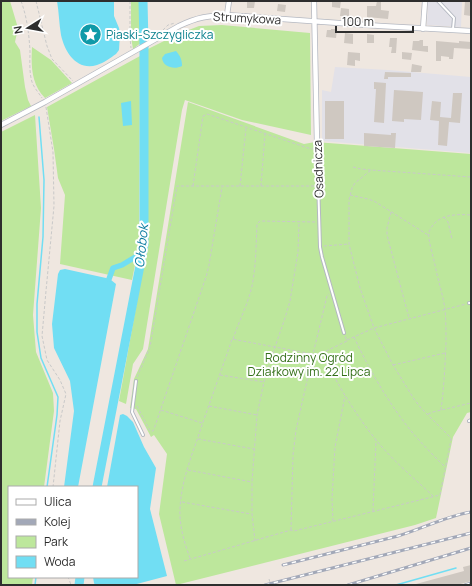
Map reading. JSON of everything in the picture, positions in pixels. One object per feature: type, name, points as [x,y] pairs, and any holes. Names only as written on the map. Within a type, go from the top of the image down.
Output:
[{"type":"street","points":[[226,16],[229,1]]},
{"type":"street","name":"Osadnicza","points":[[314,1],[317,143]]},
{"type":"street","points":[[423,29],[425,1]]},
{"type":"street","name":"Strumykowa","points":[[1,124],[45,102],[179,26],[189,21],[208,16],[471,31]]},
{"type":"lane","points":[[438,1],[454,18],[453,30]]},
{"type":"lane","name":"Osadnicza","points":[[317,143],[320,247],[344,333]]},
{"type":"lane","points":[[136,381],[132,412],[143,435]]},
{"type":"path","points":[[20,1],[24,9],[28,32],[32,82],[45,102],[53,152],[54,206],[42,336],[47,360],[60,380],[66,394],[60,422],[54,486]]},
{"type":"path","points":[[36,1],[47,46],[52,59],[76,84]]},
{"type":"path","points":[[130,1],[130,38],[132,53]]},
{"type":"path","points":[[193,186],[203,116],[207,114],[308,148],[317,149]]},
{"type":"path","points":[[240,186],[246,127]]},
{"type":"path","points":[[261,186],[265,134]]},
{"type":"path","points":[[353,167],[361,170],[471,177]]},
{"type":"path","points":[[184,561],[291,530],[294,531],[334,522],[440,495],[451,440],[450,437],[428,415],[414,398],[393,365],[374,328],[360,288],[349,244],[349,207],[352,188],[355,182],[371,170]]},
{"type":"path","points":[[136,381],[150,348],[177,186],[318,186]]},
{"type":"path","points":[[133,405],[137,406],[148,429],[153,431],[209,265],[222,186]]},
{"type":"path","points":[[350,195],[374,201],[428,235]]},
{"type":"path","points":[[391,212],[387,235],[410,319]]},
{"type":"path","points":[[440,410],[444,385],[446,324],[445,310],[428,235],[436,221],[444,217],[455,214],[471,215]]},
{"type":"path","points":[[444,217],[448,222],[452,239]]},
{"type":"path","points":[[190,559],[182,532],[180,516],[181,495],[187,470],[202,423],[232,339],[249,297],[254,272],[257,224],[260,221],[320,222]]},
{"type":"path","points":[[255,541],[252,514],[252,482],[257,415],[264,382],[290,301],[297,259],[299,222]]},
{"type":"path","points":[[320,247],[349,244]]},
{"type":"path","points":[[291,530],[293,455],[296,430],[312,354],[327,296],[332,292]]},
{"type":"path","points":[[232,339],[318,355],[374,328],[470,303]]},
{"type":"path","points":[[344,333],[347,341]]},
{"type":"path","points":[[354,337],[365,360],[387,398],[423,445],[446,468]]},
{"type":"path","points":[[322,353],[333,375],[362,422],[376,440],[395,460],[433,496]]},
{"type":"path","points":[[393,365],[446,353]]},
{"type":"path","points":[[220,374],[264,382]]},
{"type":"path","points":[[334,522],[332,499],[335,447],[345,395]]},
{"type":"path","points":[[428,415],[440,410],[471,403]]},
{"type":"path","points":[[208,406],[257,415]]},
{"type":"path","points":[[160,410],[202,423]]},
{"type":"path","points":[[197,438],[254,449]]},
{"type":"path","points":[[373,512],[376,440]]},
{"type":"path","points":[[187,470],[252,482]]},
{"type":"path","points":[[181,502],[252,514]]},
{"type":"shaded area","points":[[428,1],[462,1],[461,27],[427,25]]},
{"type":"shaded area","points":[[335,67],[471,77],[471,153],[322,141],[322,90],[331,92]]},
{"type":"green space","points":[[1,1],[10,1],[18,28],[15,42],[20,50],[25,87],[31,106],[1,121]]},
{"type":"green space","points":[[131,1],[141,1],[142,42],[133,49],[131,37]]},
{"type":"green space","points":[[222,25],[310,33],[311,135],[242,120],[185,100],[182,110],[143,349],[133,364],[126,404],[119,401],[148,241],[148,49],[176,35],[199,26]]},
{"type":"green space","points":[[32,47],[51,60],[72,83],[45,98],[40,93],[34,80],[32,67]]},
{"type":"green space","points":[[140,56],[139,245],[132,280],[60,264],[65,195],[58,178],[47,107]]},
{"type":"green space","name":"Rodzinny Ogród Działkowy im. 22 Lipca","points":[[188,102],[304,144],[315,142],[471,154],[471,412],[467,413],[453,437],[436,518],[415,525],[176,585],[159,514],[167,454],[154,435],[151,437],[136,409],[130,408],[134,379],[148,349]]},
{"type":"green space","points":[[35,115],[41,208],[33,315],[36,352],[53,393],[54,411],[44,486],[8,486],[8,578],[33,578],[32,585],[1,585],[1,132]]},
{"type":"water","name":"Piaski-Szczygliczka","points":[[57,1],[114,1],[114,16],[120,33],[119,50],[116,54],[102,63],[90,66],[78,63],[73,59],[63,42],[61,35]]},
{"type":"water","points":[[176,51],[182,61],[182,66],[172,68],[164,64],[162,58],[165,54]]},
{"type":"water","points":[[131,101],[132,125],[123,126],[121,103]]},
{"type":"water","points":[[65,269],[106,278],[116,284],[78,486],[64,486],[74,411],[70,381],[54,348],[52,324],[58,274],[60,270]]},
{"type":"water","points":[[123,414],[127,416],[133,422],[144,447],[156,468],[150,509],[167,576],[133,585],[95,585],[93,578],[138,578],[138,486],[107,486],[120,415]]},
{"type":"building","points":[[247,1],[255,1],[254,8],[247,8]]},
{"type":"building","points":[[332,1],[341,1],[340,8],[332,7]]},
{"type":"building","points":[[377,1],[381,1],[381,10],[389,11],[388,19],[367,17],[367,6],[376,6]]},
{"type":"building","points":[[465,1],[471,1],[471,16],[464,15]]},
{"type":"building","points":[[278,4],[286,5],[285,12],[277,11]]},
{"type":"building","points":[[341,8],[349,9],[349,16],[340,16]]},
{"type":"building","points":[[337,29],[336,38],[326,37],[327,30]]},
{"type":"building","points":[[345,33],[353,34],[353,44],[344,43]]},
{"type":"building","points":[[367,34],[374,35],[374,43],[367,43]]},
{"type":"building","points":[[390,38],[397,38],[396,53],[391,53],[392,47],[389,47]]},
{"type":"building","points":[[423,40],[423,46],[428,46],[428,52],[412,50],[413,41]]},
{"type":"building","points":[[436,41],[459,43],[459,41],[471,42],[471,49],[454,48],[453,59],[441,56],[441,61],[436,61]]},
{"type":"building","points":[[348,52],[360,53],[360,61],[355,60],[355,66],[347,65]]},
{"type":"building","points":[[402,52],[412,53],[411,60],[402,59]]},
{"type":"building","points":[[412,64],[422,66],[421,72],[411,72]]},
{"type":"building","points":[[385,72],[411,73],[411,77],[388,77],[388,79],[384,79]]},
{"type":"building","points":[[374,82],[386,83],[384,123],[374,122],[376,89],[374,89]]},
{"type":"building","points":[[394,90],[423,92],[421,120],[404,119],[404,122],[392,121]]},
{"type":"building","points":[[453,93],[462,93],[460,123],[449,122],[447,146],[438,145],[439,121],[430,120],[432,101],[441,102],[440,117],[451,118]]},
{"type":"building","points":[[325,101],[344,101],[344,139],[325,139]]},
{"type":"building","points":[[364,133],[391,135],[391,133],[396,133],[395,148],[364,146]]},
{"type":"building","points":[[471,565],[471,581],[457,585],[416,585],[464,571],[463,567]]},
{"type":"waterway","name":"Ołobok","points":[[97,486],[144,245],[143,1]]},
{"type":"waterway","points":[[39,117],[44,180],[43,237],[37,304],[37,332],[41,358],[58,397],[47,486]]},
{"type":"waterway","points":[[109,279],[113,268],[122,265],[142,253]]},
{"type":"waterway","points":[[396,585],[456,568]]},
{"type":"waterway","points":[[35,585],[36,578]]},
{"type":"waterway","name":"Ołobok","points":[[79,585],[80,578]]},
{"type":"railway","points":[[283,565],[398,536],[452,516],[471,512]]},
{"type":"railway","points":[[265,585],[471,533]]},
{"type":"railway","points":[[348,585],[471,548]]},
{"type":"railway","points":[[465,585],[471,583]]},
{"type":"place","name":"Piaski-Szczygliczka","points":[[90,34]]}]
